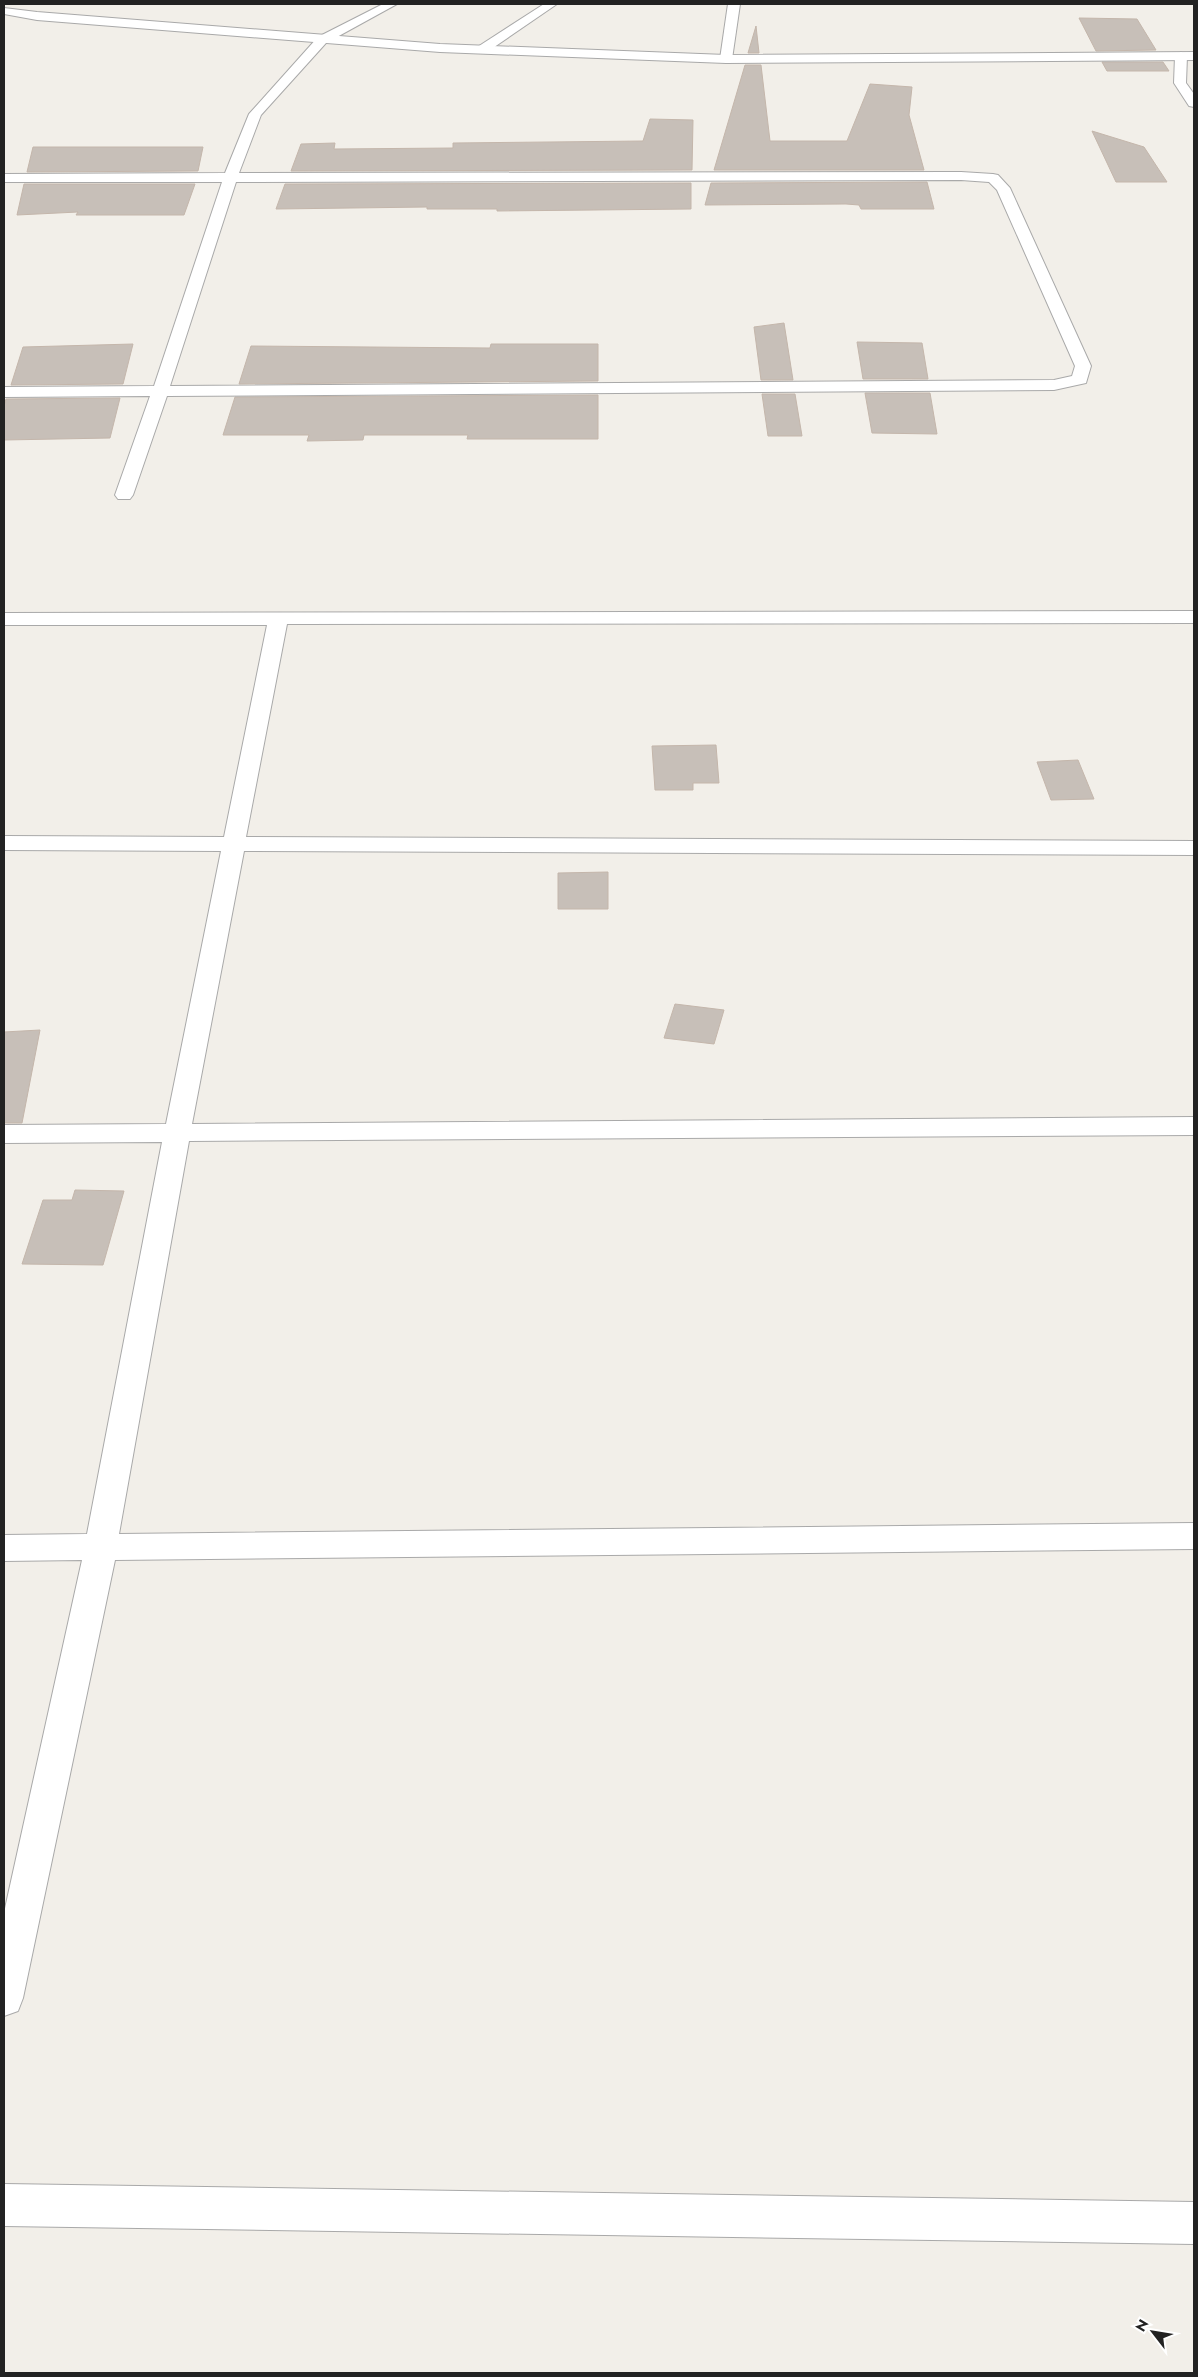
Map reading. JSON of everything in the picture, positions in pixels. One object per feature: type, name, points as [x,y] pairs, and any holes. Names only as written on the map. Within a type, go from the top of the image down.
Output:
[{"type":"street","points":[[124,495],[231,177],[255,114],[322,40],[391,4]]},
{"type":"street","points":[[483,49],[551,4]]},
{"type":"street","points":[[726,58],[734,4]]},
{"type":"street","points":[[4,11],[37,16],[322,40],[483,49],[726,58],[1188,56],[1180,83],[1194,103]]},
{"type":"street","points":[[4,178],[961,176],[993,178],[1003,188],[1083,366],[1080,379],[1054,385],[4,392]]},
{"type":"street","points":[[4,619],[1194,617]]},
{"type":"street","points":[[4,1998],[101,1547],[177,1134],[278,618]]},
{"type":"street","points":[[4,843],[1194,848]]},
{"type":"street","points":[[4,1134],[1194,1126]]},
{"type":"street","points":[[4,1548],[1194,1536]]},
{"type":"street","points":[[4,2205],[1194,2222]]},
{"type":"building","points":[[1079,18],[1137,19],[1156,50],[1096,51]]},
{"type":"building","points":[[756,26],[759,53],[748,53]]},
{"type":"building","points":[[1102,62],[1163,62],[1169,71],[1107,71]]},
{"type":"building","points":[[745,65],[761,65],[770,141],[847,141],[870,84],[912,87],[909,115],[924,170],[714,170]]},
{"type":"building","points":[[650,119],[693,120],[692,170],[291,171],[301,144],[335,143],[334,149],[453,148],[453,143],[643,141]]},
{"type":"building","points":[[1092,131],[1144,147],[1167,182],[1116,182]]},
{"type":"building","points":[[33,147],[203,147],[198,171],[27,172]]},
{"type":"building","points":[[927,182],[934,209],[861,209],[859,205],[846,204],[705,205],[711,183]]},
{"type":"building","points":[[691,183],[691,209],[497,211],[497,209],[427,209],[427,207],[276,209],[285,184]]},
{"type":"building","points":[[24,184],[195,184],[184,215],[76,215],[78,212],[17,215]]},
{"type":"building","points":[[784,323],[793,380],[761,380],[754,327]]},
{"type":"building","points":[[857,342],[922,343],[928,379],[863,379]]},
{"type":"building","points":[[133,344],[123,384],[11,385],[23,347]]},
{"type":"building","points":[[491,344],[598,344],[598,381],[239,384],[251,346],[490,348]]},
{"type":"building","points":[[865,393],[930,393],[937,434],[872,433]]},
{"type":"building","points":[[762,394],[795,394],[802,436],[768,436]]},
{"type":"building","points":[[598,395],[598,439],[467,439],[468,435],[364,435],[363,440],[307,441],[309,435],[223,435],[235,397]]},
{"type":"building","points":[[120,398],[110,438],[4,440],[4,406],[6,399]]},
{"type":"building","points":[[716,745],[719,783],[693,783],[693,790],[655,790],[652,746]]},
{"type":"building","points":[[1078,760],[1094,799],[1051,800],[1037,762]]},
{"type":"building","points":[[608,872],[608,909],[558,909],[558,873]]},
{"type":"building","points":[[675,1004],[724,1010],[714,1044],[664,1038]]},
{"type":"building","points":[[40,1030],[22,1123],[4,1123],[4,1032]]},
{"type":"building","points":[[75,1190],[124,1191],[103,1265],[22,1264],[43,1200],[72,1200]]}]
